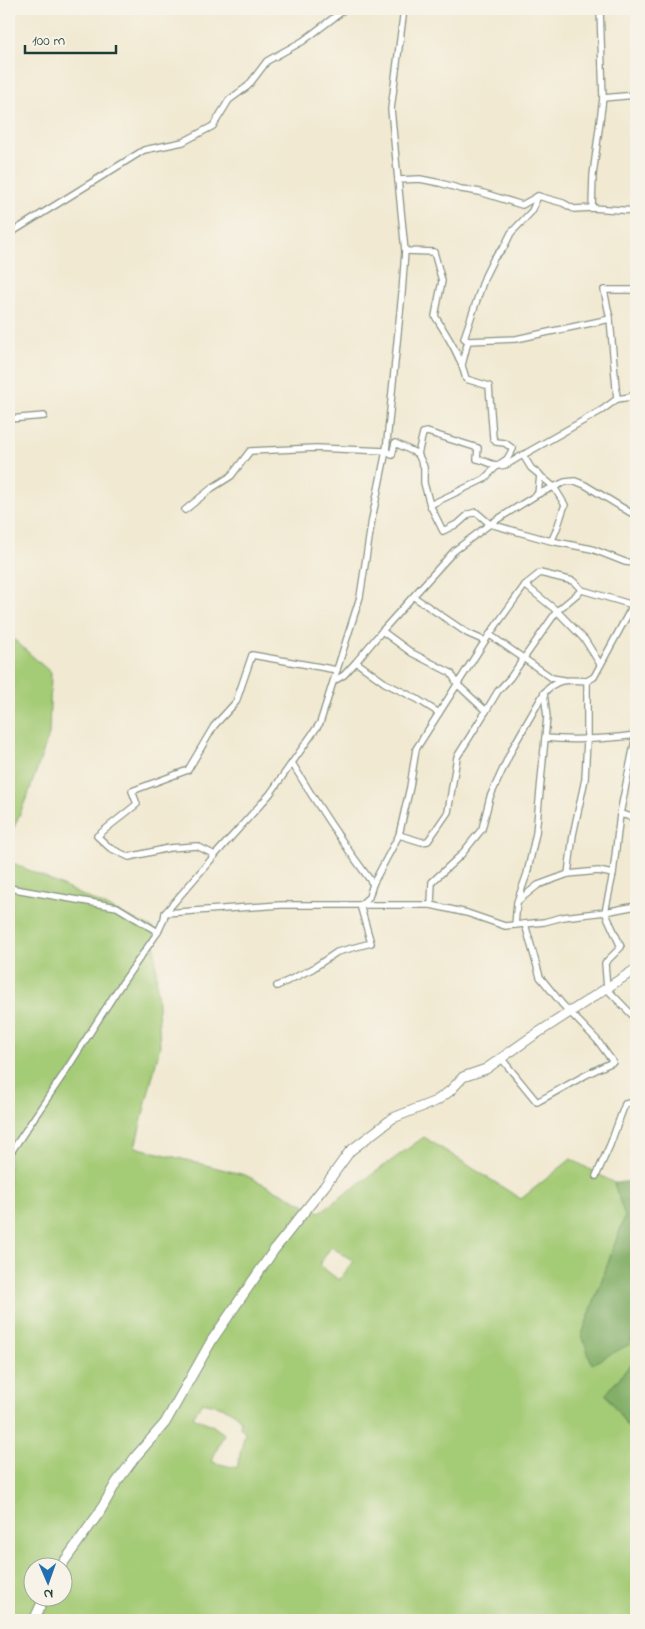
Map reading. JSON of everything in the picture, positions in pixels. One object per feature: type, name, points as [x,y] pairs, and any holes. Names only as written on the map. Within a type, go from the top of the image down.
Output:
[{"type":"street","points":[[9,234],[144,150],[183,142],[213,126],[229,100],[248,86],[267,61],[303,41],[344,9]]},
{"type":"street","points":[[9,1155],[118,989],[158,932],[165,913],[270,794],[320,723],[360,597],[372,519],[386,450],[405,251],[391,109],[404,9]]},
{"type":"street","points":[[592,208],[603,98],[600,9]]},
{"type":"street","points":[[603,98],[636,95]]},
{"type":"street","points":[[398,180],[420,179],[440,182],[522,205],[538,196],[563,203],[574,209],[592,208],[636,211]]},
{"type":"street","points":[[538,196],[532,211],[511,233],[504,247],[494,258],[485,276],[464,338],[468,341],[516,339],[610,318]]},
{"type":"street","points":[[405,251],[434,252],[442,281],[435,316],[453,346],[466,379],[489,386],[493,438],[496,442],[505,443],[513,449],[507,459],[484,479],[430,506]]},
{"type":"street","points":[[617,399],[610,318],[604,290],[636,290]]},
{"type":"street","points":[[462,365],[468,341]]},
{"type":"street","points":[[636,392],[630,397],[617,399],[602,410],[503,466],[477,459],[478,448],[427,432],[423,433],[418,454],[424,468],[424,483],[430,506],[443,531],[476,512],[490,524],[551,541],[592,549],[625,562],[636,563]]},
{"type":"street","points":[[9,419],[44,416]]},
{"type":"street","points":[[185,510],[212,488],[231,476],[250,452],[316,448],[386,450],[392,455],[395,443],[418,454]]},
{"type":"street","points":[[524,455],[531,468],[554,487],[565,505],[559,518],[557,532],[551,541]]},
{"type":"street","points":[[538,494],[540,475]]},
{"type":"street","points":[[334,681],[344,675],[454,551],[490,524],[538,494],[565,482],[575,481],[585,485],[636,516]]},
{"type":"street","points":[[360,904],[369,897],[399,835],[416,749],[485,641],[524,585],[540,573],[573,581],[582,590],[635,605]]},
{"type":"street","points":[[524,585],[557,611],[585,640],[600,664]]},
{"type":"street","points":[[490,635],[552,678],[588,681],[594,677],[635,605],[636,585]]},
{"type":"street","points":[[399,835],[422,842],[428,841],[448,812],[458,757],[498,691],[510,678],[522,658],[557,611],[582,590]]},
{"type":"street","points":[[414,596],[466,633],[485,641]]},
{"type":"street","points":[[382,630],[412,653],[451,673],[458,685],[486,711]]},
{"type":"street","points":[[215,855],[197,846],[169,848],[129,857],[110,848],[97,836],[137,804],[132,791],[188,770],[214,726],[236,702],[252,655],[337,670]]},
{"type":"street","points":[[356,662],[385,683],[417,699],[439,713]]},
{"type":"street","points":[[431,905],[432,882],[461,855],[482,829],[490,797],[513,747],[544,693],[552,684],[566,680]]},
{"type":"street","points":[[568,874],[573,835],[585,779],[588,681]]},
{"type":"street","points":[[515,925],[517,902],[527,874],[536,833],[547,717],[544,693]]},
{"type":"street","points":[[545,738],[587,740],[636,735],[620,814],[613,874],[605,912],[621,946],[605,963],[607,989],[636,1019]]},
{"type":"street","points":[[292,763],[352,856],[374,884]]},
{"type":"street","points":[[620,814],[636,818]]},
{"type":"street","points":[[517,902],[538,885],[568,874],[598,871],[613,874]]},
{"type":"street","points":[[9,888],[117,907],[158,932]]},
{"type":"street","points":[[277,986],[312,969],[337,952],[371,943],[360,904]]},
{"type":"street","points":[[165,913],[281,905],[431,905],[467,913],[505,926],[544,922],[563,917],[636,906]]},
{"type":"street","points":[[501,1058],[537,1102],[570,1085],[588,1072],[613,1062],[597,1040],[540,977],[525,924]]},
{"type":"street","points":[[68,1556],[99,1513],[116,1483],[136,1456],[165,1423],[212,1340],[274,1250],[324,1187],[350,1150],[394,1118],[436,1101],[450,1091],[463,1077],[486,1069],[636,970]]},
{"type":"street","points":[[596,1176],[625,1104],[636,1101]]},
{"type":"street","points":[[34,1620],[40,1606]]},
{"type":"green space","points":[[9,635],[51,673],[49,735],[29,792],[9,839]]},
{"type":"green space","points":[[9,861],[154,929],[160,1046],[135,1147],[245,1175],[320,1212],[424,1137],[521,1199],[571,1159],[614,1183],[625,1216],[582,1335],[630,1344],[636,1324],[636,1358],[606,1394],[628,1427],[636,1433],[636,1620],[9,1620]],"holes":[[[331,1247],[354,1261],[339,1280],[319,1265]],[[202,1402],[224,1408],[234,1413],[241,1421],[240,1427],[245,1432],[237,1468],[211,1462],[224,1434],[212,1425],[193,1417]]]},
{"type":"green space","points":[[636,1181],[636,1324],[630,1344],[592,1364],[582,1335],[625,1216],[614,1183]]},
{"type":"green space","points":[[636,1358],[636,1433],[628,1427],[606,1394]]}]
